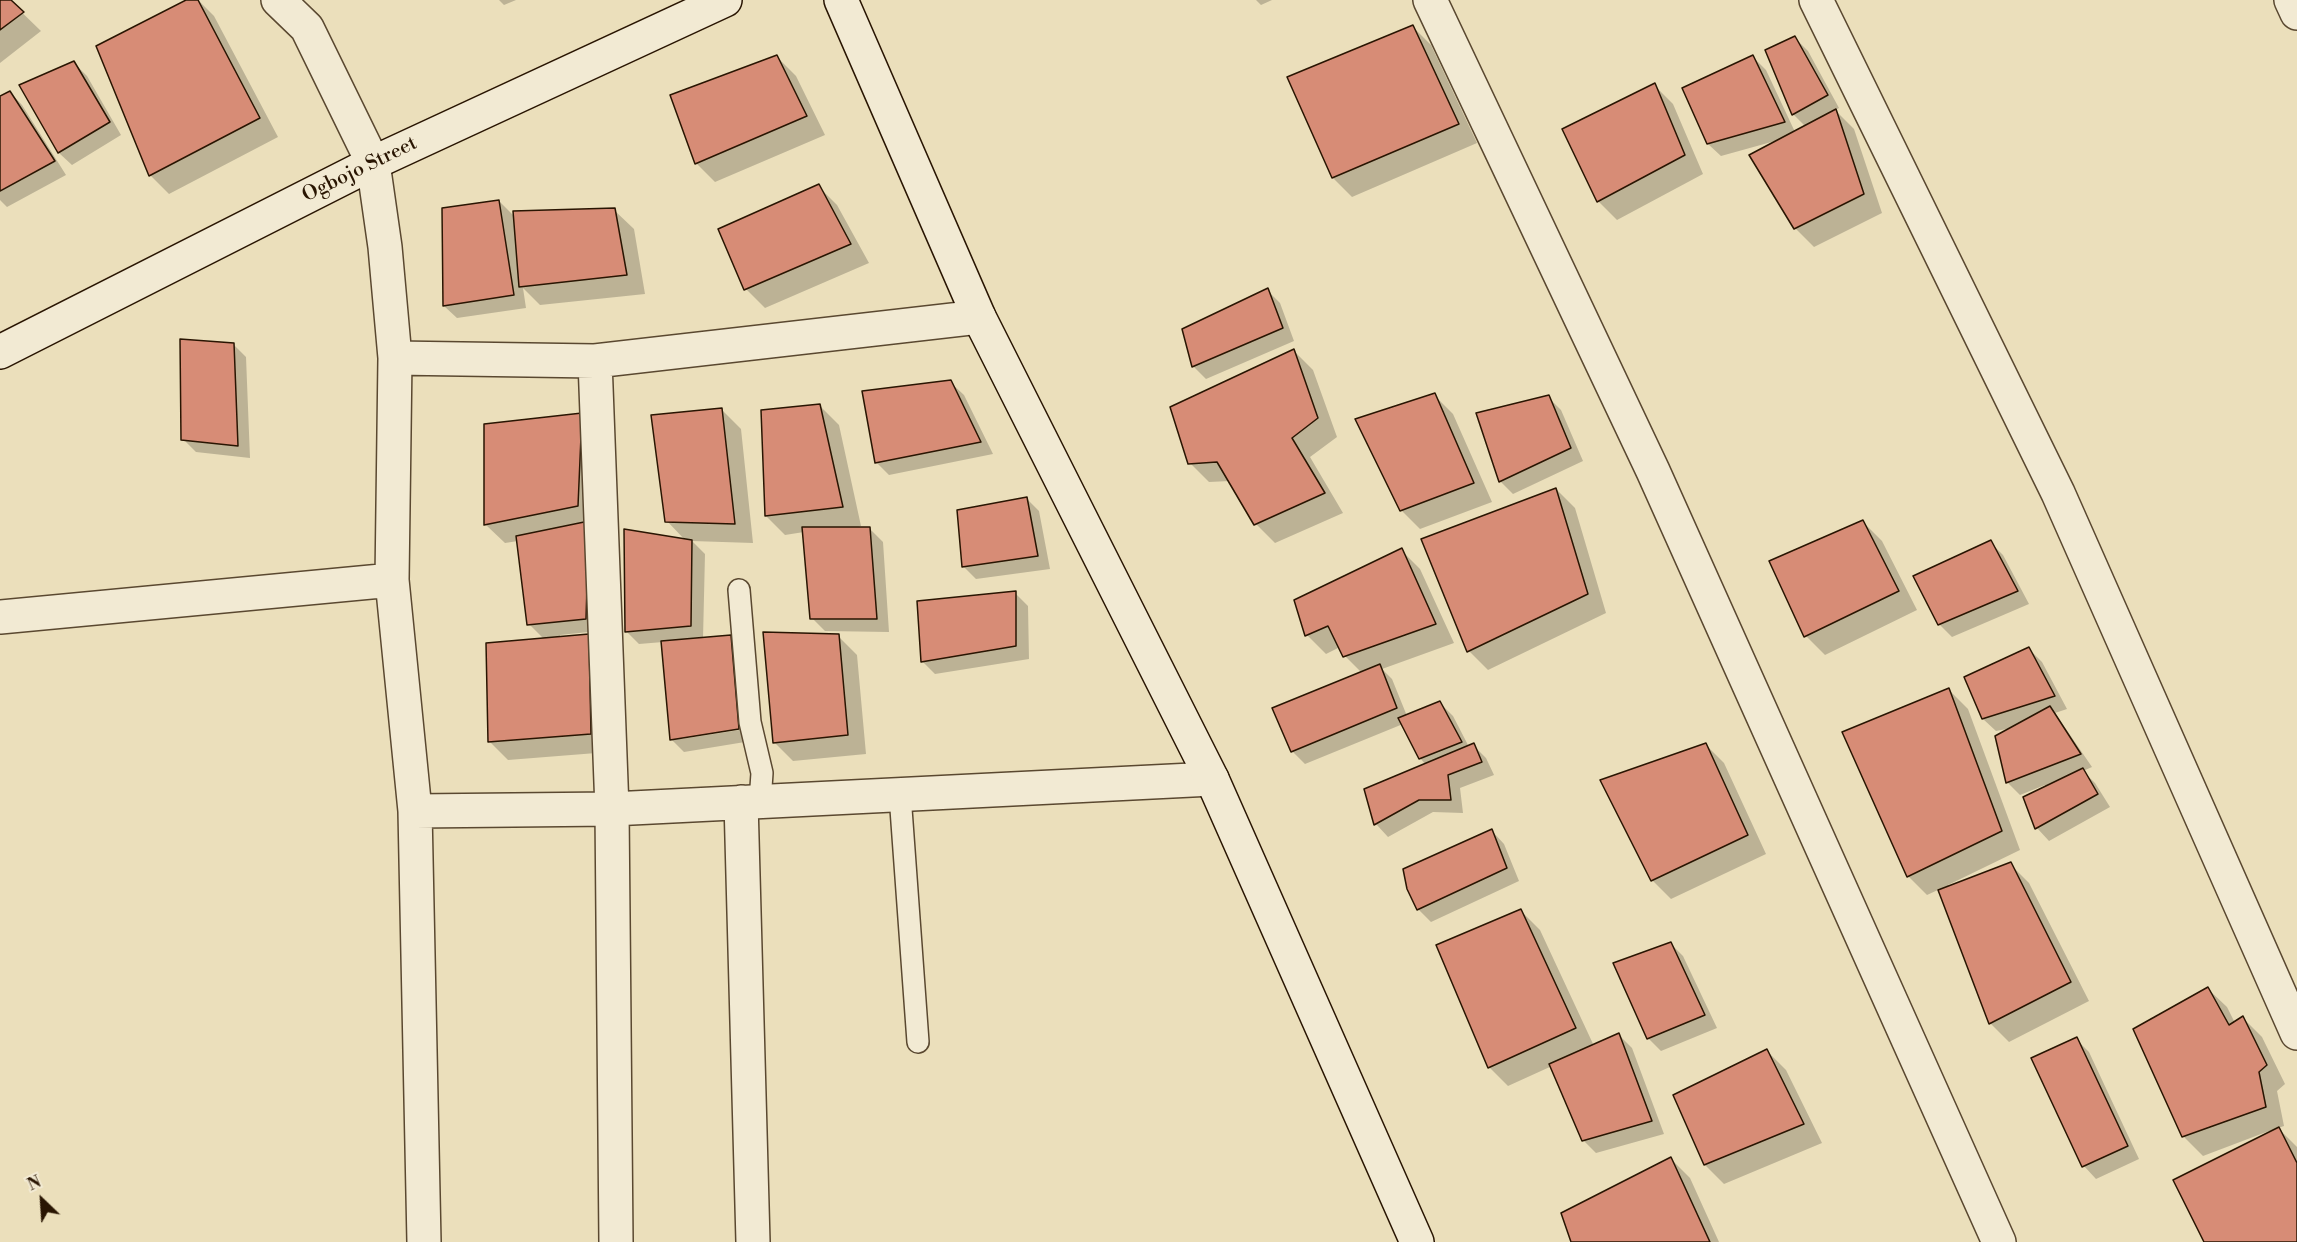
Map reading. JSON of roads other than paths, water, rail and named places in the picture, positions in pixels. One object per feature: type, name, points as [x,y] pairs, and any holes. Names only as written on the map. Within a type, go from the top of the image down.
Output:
[{"type":"street","points":[[278,0],[307,28],[373,163],[385,247],[395,358],[392,580],[415,811],[424,1242]]},
{"type":"street","name":"Ogbojo Street","points":[[0,352],[373,163],[725,0]]},
{"type":"street","points":[[841,0],[979,317],[1212,779],[1417,1242]]},
{"type":"street","points":[[1430,0],[1658,482],[1999,1242]]},
{"type":"street","points":[[1816,0],[2058,493],[2297,1032]]},
{"type":"street","points":[[2291,0],[2297,13]]},
{"type":"street","points":[[395,358],[595,361],[979,317]]},
{"type":"street","points":[[595,361],[612,809],[616,1242]]},
{"type":"street","points":[[0,616],[392,580]]},
{"type":"street","points":[[415,811],[612,809],[1212,779]]},
{"type":"street","points":[[750,802],[753,1242]]},
{"type":"lane","points":[[739,590],[750,722],[762,773],[750,802]]},
{"type":"lane","points":[[900,795],[918,1042]]}]
